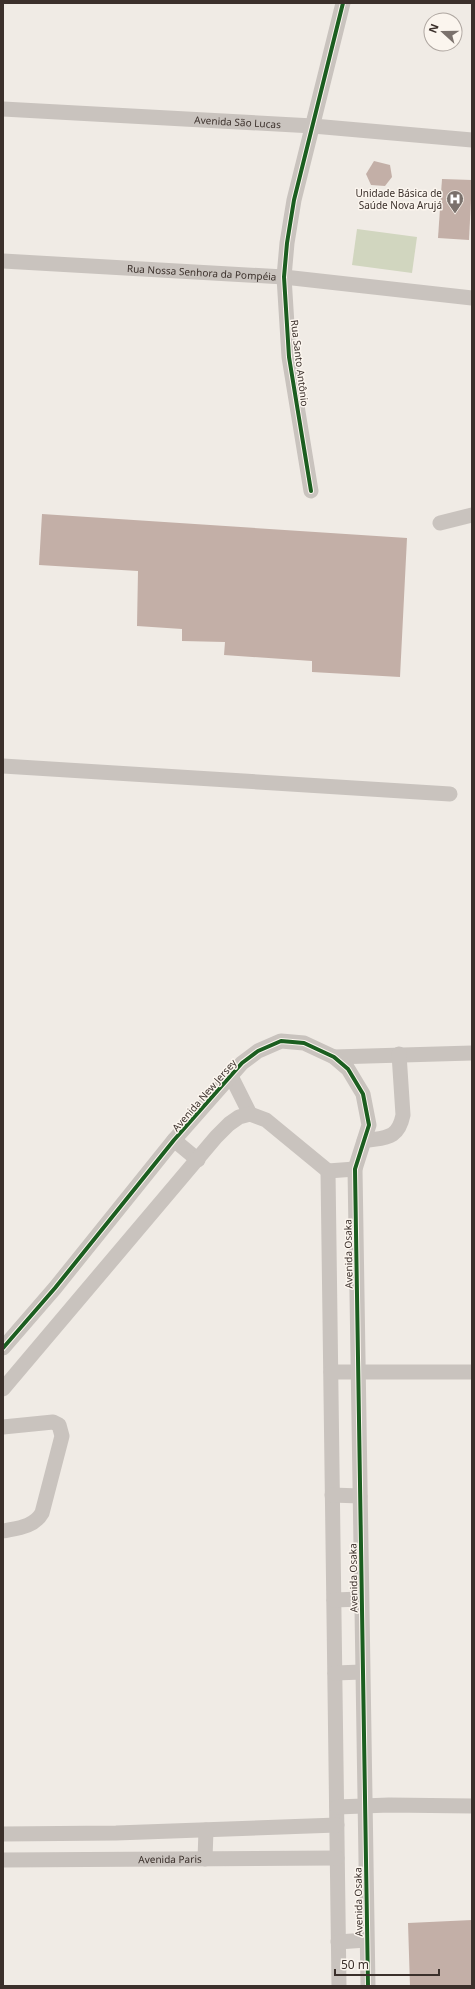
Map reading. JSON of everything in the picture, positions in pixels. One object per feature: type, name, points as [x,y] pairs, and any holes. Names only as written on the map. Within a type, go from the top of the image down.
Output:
[{"type":"street","name":"Rua Santo Antônio","points":[[311,491],[289,357],[284,278],[287,242],[294,200],[343,3]]},
{"type":"street","name":"Avenida São Lucas","points":[[3,109],[313,126],[472,140]]},
{"type":"street","name":"Rua Nossa Senhora da Pompéia","points":[[3,261],[284,278],[472,298]]},
{"type":"street","points":[[440,523],[472,515]]},
{"type":"street","points":[[3,766],[450,794]]},
{"type":"street","name":"Avenida New Jersey","points":[[3,1348],[55,1288],[174,1140],[242,1063],[258,1051],[281,1041],[304,1043],[334,1057],[348,1069],[363,1094],[369,1125],[355,1169]]},
{"type":"street","points":[[334,1057],[472,1053]]},
{"type":"street","points":[[364,1141],[390,1136],[397,1132],[401,1124],[403,1115],[399,1054]]},
{"type":"street","points":[[231,1076],[250,1114]]},
{"type":"street","points":[[3,1389],[228,1124],[250,1114],[266,1120],[328,1171],[355,1169]]},
{"type":"street","points":[[174,1140],[198,1160]]},
{"type":"street","name":"Avenida Osaka","points":[[355,1169],[366,1940],[368,1986]]},
{"type":"street","name":"Avenida Osaka","points":[[328,1171],[339,1986]]},
{"type":"street","points":[[331,1372],[472,1372]]},
{"type":"street","points":[[3,1427],[53,1422],[59,1424],[62,1436],[38,1520],[29,1525],[3,1531]]},
{"type":"street","points":[[332,1495],[360,1496]]},
{"type":"street","points":[[334,1600],[361,1599]]},
{"type":"street","points":[[335,1673],[362,1672]]},
{"type":"street","points":[[337,1807],[472,1806]]},
{"type":"street","points":[[3,1834],[206,1830],[337,1825]]},
{"type":"street","points":[[205,1859],[206,1830]]},
{"type":"street","name":"Avenida Paris","points":[[3,1860],[337,1858]]},
{"type":"street","points":[[338,1942],[366,1940]]},
{"type":"green space","points":[[357,229],[417,237],[412,273],[352,265]]},
{"type":"building","points":[[374,161],[390,165],[392,177],[385,186],[371,185],[366,174]]},
{"type":"building","name":"Unidade Básica de Saúde Nova Arujá","points":[[442,179],[472,180],[469,240],[438,238]]},
{"type":"building","points":[[42,514],[407,538],[400,677],[312,672],[312,661],[224,655],[225,642],[182,641],[182,629],[137,626],[138,571],[39,565]]},
{"type":"building","points":[[472,1920],[472,1986],[410,1986],[408,1923]]},
{"type":"cycle path","points":[[311,491],[289,357],[284,277],[287,243],[294,200],[343,3]]},
{"type":"cycle path","points":[[3,1348],[55,1288],[174,1140],[242,1063],[258,1051],[281,1041],[304,1043],[334,1057],[348,1069],[363,1094],[369,1125],[355,1169],[368,1986]]},
{"type":"place","name":"Unidade Básica de Saúde Nova Arujá","points":[[455,214]]}]
